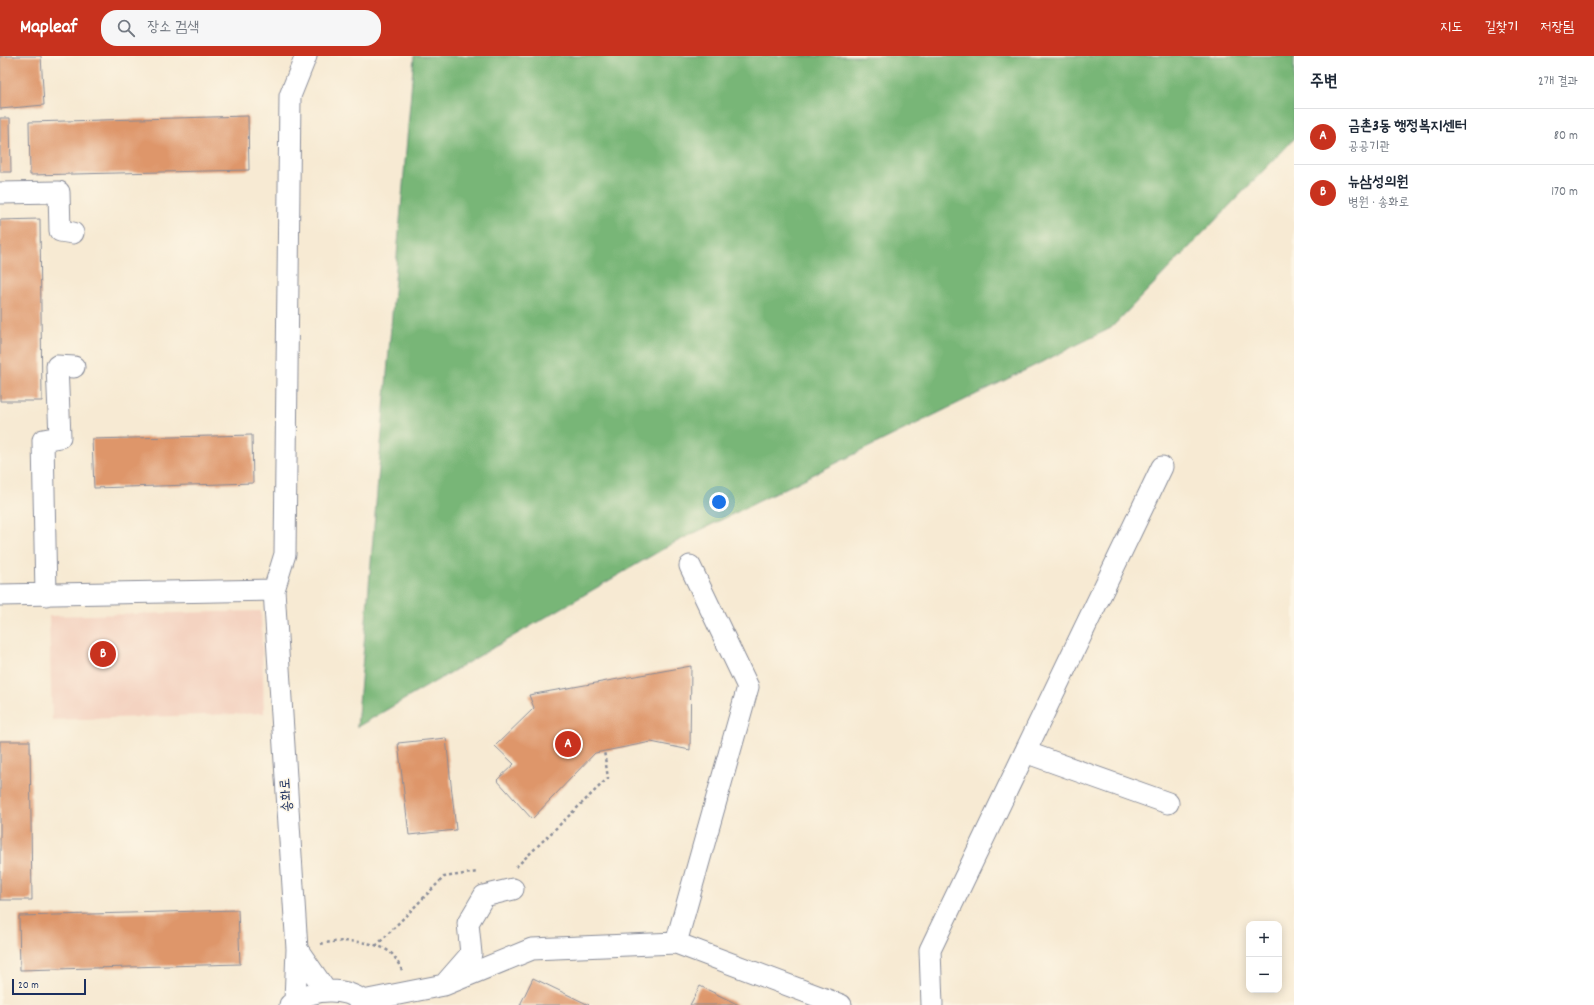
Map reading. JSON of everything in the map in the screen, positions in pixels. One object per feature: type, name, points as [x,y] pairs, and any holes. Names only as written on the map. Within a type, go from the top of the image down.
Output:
[{"type":"street","points":[[0,595],[274,590],[285,554],[290,96],[306,56]]},
{"type":"street","points":[[0,193],[59,192],[60,231],[73,233]]},
{"type":"street","points":[[46,595],[43,440],[60,437],[57,366],[74,367]]},
{"type":"street","points":[[932,1005],[930,950],[1162,467]]},
{"type":"street","points":[[676,943],[748,687],[690,566]]},
{"type":"street","name":"송화로","points":[[274,590],[297,950],[293,1003]]},
{"type":"street","points":[[1025,752],[1168,803]]},
{"type":"street","points":[[444,985],[471,954],[468,923],[484,896],[512,890]]},
{"type":"street","points":[[293,1003],[310,994],[326,991],[346,993],[366,1003],[444,985],[532,949],[676,943],[841,1005]]},
{"type":"street","points":[[297,950],[326,991]]},
{"type":"path","points":[[510,868],[517,867],[608,778],[604,751]]},
{"type":"path","points":[[376,946],[444,877],[481,872]]},
{"type":"path","points":[[297,950],[331,941],[361,942],[376,946],[392,954],[404,974]]},
{"type":"shaded area","points":[[261,611],[264,713],[52,720],[49,616]]},
{"type":"green space","points":[[414,56],[1294,56],[1294,139],[1111,328],[670,545],[357,727]]},
{"type":"building","points":[[0,56],[41,56],[44,105],[0,109]]},
{"type":"building","points":[[248,116],[249,170],[30,175],[29,122]]},
{"type":"building","points":[[0,118],[10,118],[11,172],[0,172]]},
{"type":"building","points":[[40,219],[42,401],[0,401],[0,220]]},
{"type":"building","points":[[252,435],[253,483],[94,488],[92,439]]},
{"type":"building","points":[[691,666],[690,750],[651,742],[595,753],[532,819],[497,780],[514,764],[495,746],[534,708],[529,695]]},
{"type":"building","points":[[446,738],[456,830],[409,835],[398,743]]},
{"type":"building","points":[[0,741],[30,741],[32,900],[0,900]]},
{"type":"building","points":[[238,910],[240,964],[20,970],[19,916]]},
{"type":"building","points":[[533,978],[589,1005],[520,1005]]},
{"type":"building","points":[[700,986],[739,1005],[690,1005]]},
{"type":"place","name":"뉴삼성의원","points":[[103,654]]},
{"type":"place","name":"금촌3동 행정복지센터","points":[[568,744]]}]
